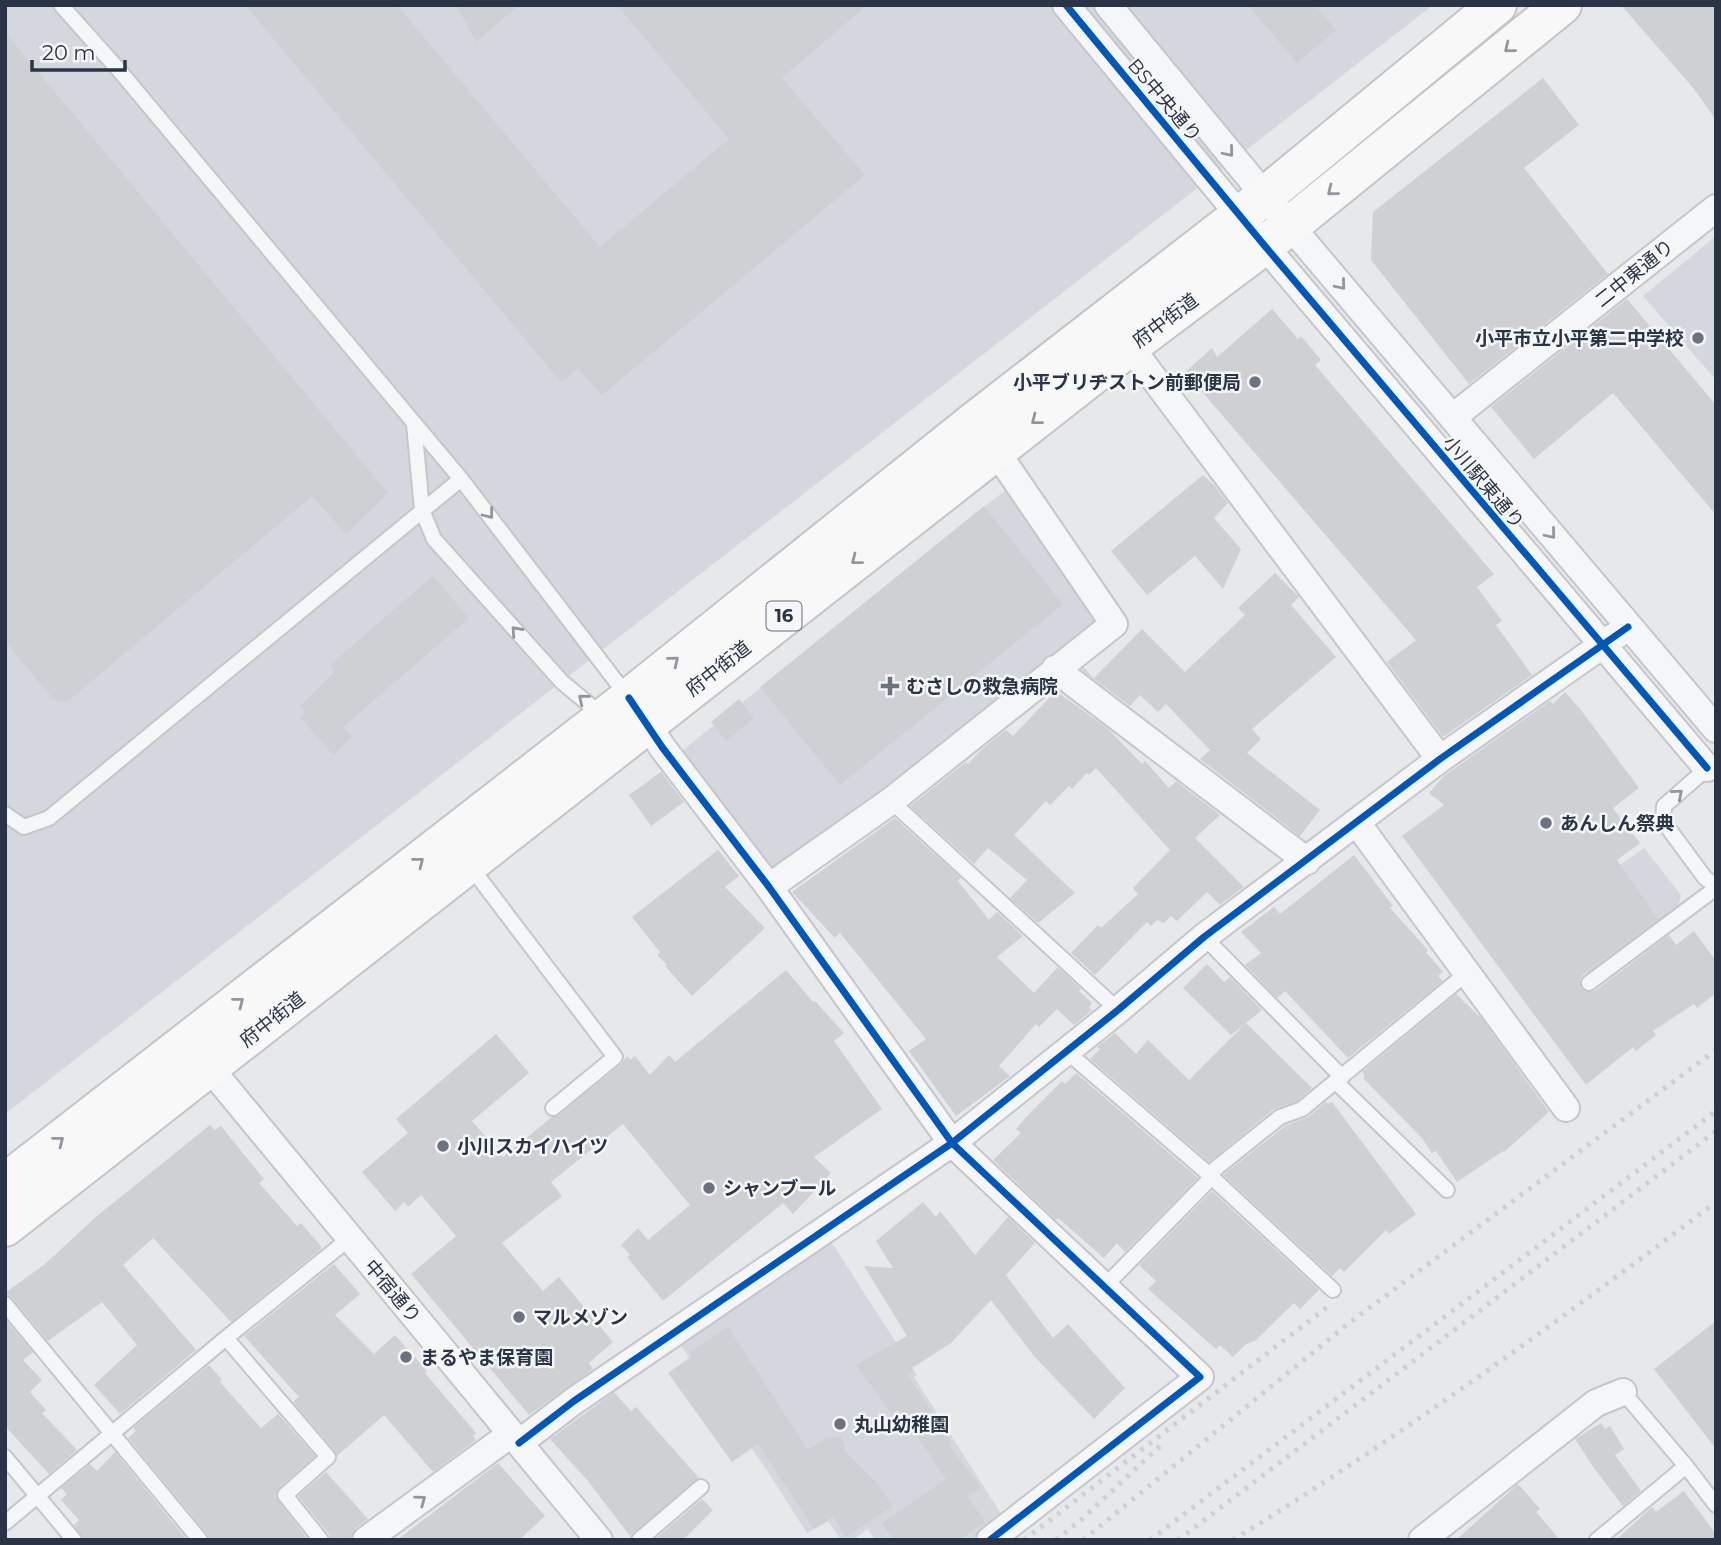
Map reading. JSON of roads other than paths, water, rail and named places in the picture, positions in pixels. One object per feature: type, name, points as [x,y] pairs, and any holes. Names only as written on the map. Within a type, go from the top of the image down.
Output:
[{"type":"main road","name":"府中街道","points":[[5,1183],[199,1055],[470,866],[635,723],[985,436],[1119,332],[1253,205],[1497,5]]},
{"type":"main road","name":"府中街道","points":[[1119,332],[1277,235],[1562,5]]},
{"type":"main road","name":"府中街道","points":[[5,1227],[199,1055],[635,723]]},
{"type":"street","name":"BS中央通り","points":[[1066,5],[1253,205]]},
{"type":"street","name":"BS中央通り","points":[[1108,5],[1253,205]]},
{"type":"street","name":"小川駅東通り","points":[[1253,205],[1602,646],[1711,765]]},
{"type":"street","name":"二中東通り","points":[[1453,417],[1716,208]]},
{"type":"street","name":"小川駅東通り","points":[[1277,235],[1453,417],[1716,729]]},
{"type":"street","points":[[1119,332],[1440,759]]},
{"type":"street","points":[[768,887],[891,801],[1114,624],[985,436]]},
{"type":"street","points":[[366,1540],[952,1143],[1204,937],[1440,759],[1628,627]]},
{"type":"street","points":[[1055,669],[1307,861]]},
{"type":"street","points":[[635,723],[768,887],[952,1143],[1200,1377],[990,1540]]},
{"type":"street","points":[[1357,823],[1566,1108]]},
{"type":"street","name":"中宿通り","points":[[199,1055],[599,1540]]},
{"type":"street","points":[[1422,1540],[1596,1403],[1623,1392]]},
{"type":"lane","points":[[61,5],[118,69],[461,479],[598,654],[635,723]]},
{"type":"lane","points":[[414,424],[422,510],[434,539],[562,682],[635,723]]},
{"type":"lane","points":[[5,814],[24,827],[50,818],[461,479]]},
{"type":"lane","name":"小川駅東通り","points":[[1711,765],[1664,806],[1663,821],[1705,878],[1716,887]]},
{"type":"lane","points":[[891,801],[1118,1010]]},
{"type":"lane","points":[[470,866],[615,1056],[553,1108]]},
{"type":"lane","points":[[1589,982],[1716,887]]},
{"type":"lane","points":[[1204,937],[1447,1190]]},
{"type":"lane","points":[[1104,1287],[1211,1178],[1215,1169],[1280,1116],[1302,1109],[1467,973]]},
{"type":"lane","points":[[1066,1051],[1205,1170],[1333,1290]]},
{"type":"lane","points":[[5,1523],[350,1238]]},
{"type":"lane","points":[[5,1304],[200,1540]]},
{"type":"lane","points":[[226,1338],[328,1457],[285,1495],[321,1540]]},
{"type":"lane","points":[[1623,1392],[1716,1505]]},
{"type":"lane","points":[[5,1457],[74,1540]]},
{"type":"lane","points":[[1597,1540],[1686,1466]]},
{"type":"lane","points":[[639,1540],[701,1487]]},
{"type":"railway","points":[[1083,1540],[1349,1323],[1716,1050]]},
{"type":"railway","points":[[1150,1540],[1716,1111]]},
{"type":"railway","points":[[1178,1540],[1716,1131]]},
{"type":"railway","points":[[1233,1540],[1478,1377],[1716,1202]]},
{"type":"railway","points":[[1024,1540],[1330,1305]]},
{"type":"railway","points":[[1056,1540],[1160,1446]]},
{"type":"place","name":"小平市立小平第二中学校","points":[[1698,338]]},
{"type":"place","name":"小平ブリヂストン前郵便局","points":[[1255,382]]},
{"type":"place","name":"むさしの救急病院","points":[[890,686]]},
{"type":"place","name":"あんしん祭典","points":[[1546,823]]},
{"type":"place","name":"小川スカイハイツ","points":[[443,1146]]},
{"type":"place","name":"シャンブール","points":[[709,1188]]},
{"type":"place","name":"マルメゾン","points":[[519,1317]]},
{"type":"place","name":"まるやま保育園","points":[[406,1357]]},
{"type":"place","name":"丸山幼稚園","points":[[840,1424]]}]
